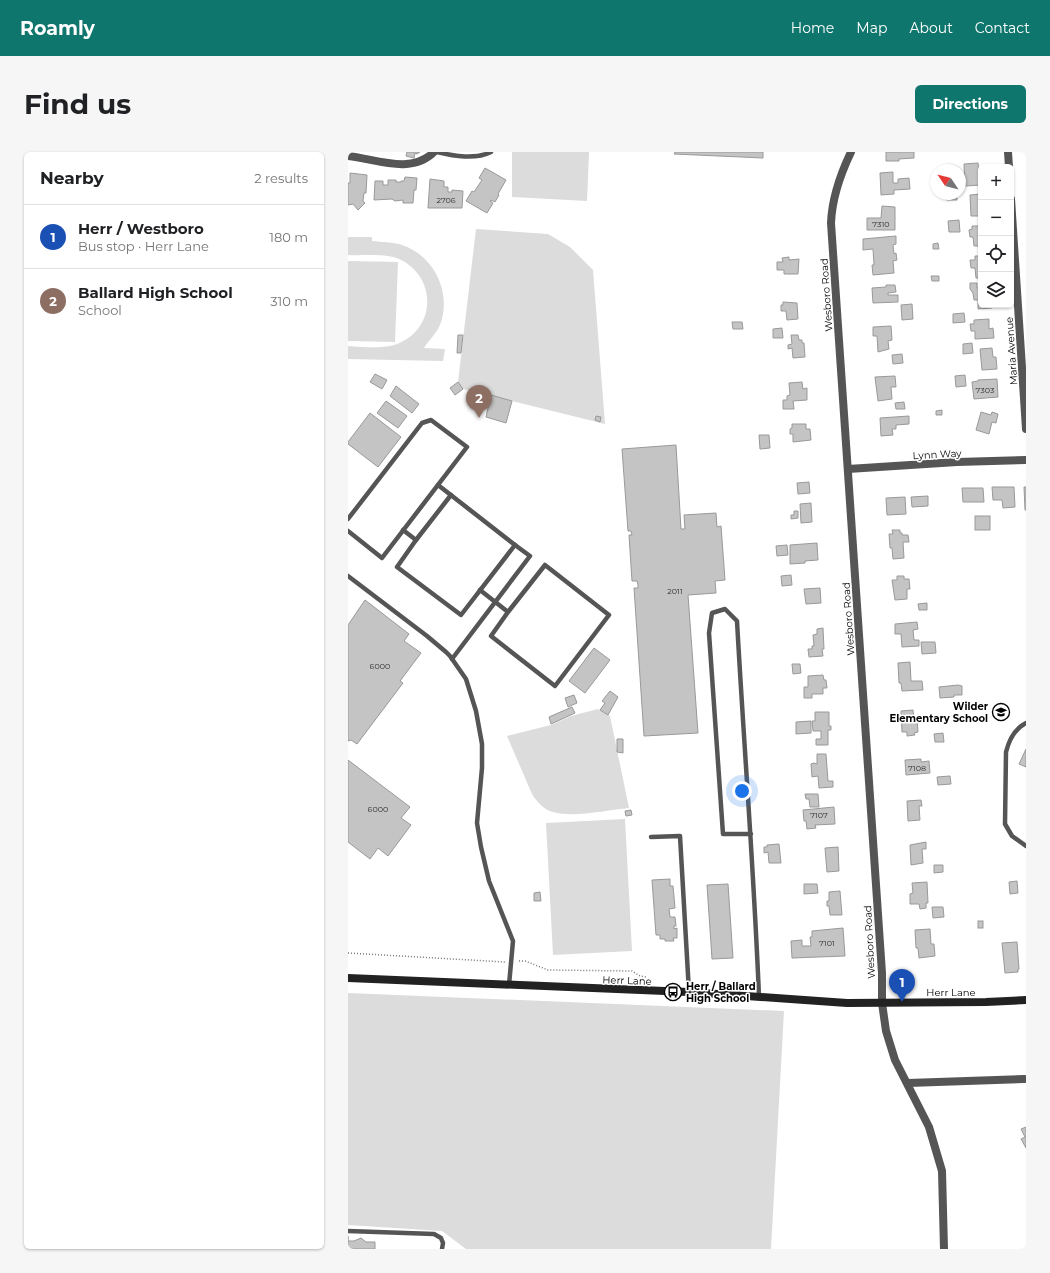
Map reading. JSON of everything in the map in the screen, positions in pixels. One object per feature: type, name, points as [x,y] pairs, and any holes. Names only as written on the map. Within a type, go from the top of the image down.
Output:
[{"type":"main road","name":"Herr Lane","points":[[348,978],[689,992],[847,1003],[986,1002],[1026,1000]]},
{"type":"street","points":[[348,156],[395,164],[406,164],[416,163],[434,152]]},
{"type":"street","name":"Wesboro Road","points":[[851,152],[836,188],[832,203],[831,223],[882,973],[882,1003],[886,1031],[895,1060],[929,1127],[942,1172],[944,1249]]},
{"type":"street","points":[[1008,152],[1009,164]]},
{"type":"street","name":"Maria Avenue","points":[[1011,200],[1026,430]]},
{"type":"street","name":"Lynn Way","points":[[848,469],[1026,460]]},
{"type":"street","points":[[908,1083],[1024,1079]]},
{"type":"lane","points":[[438,152],[467,157],[485,155],[491,152]]},
{"type":"lane","points":[[348,518],[422,423],[431,420],[467,447],[382,558],[348,531]]},
{"type":"lane","points":[[438,484],[530,556],[452,658]]},
{"type":"lane","points":[[451,495],[397,567],[461,615],[516,545]]},
{"type":"lane","points":[[403,530],[416,540]]},
{"type":"lane","points":[[545,565],[609,615],[555,686],[491,636],[508,612],[545,565]]},
{"type":"lane","points":[[348,576],[427,636],[452,658],[466,679],[476,711],[482,744],[482,768],[477,823],[481,847],[489,881],[513,941],[509,985]]},
{"type":"lane","points":[[480,590],[508,612]]},
{"type":"lane","points":[[752,834],[723,834],[709,633],[712,613],[725,609],[737,621],[752,834],[759,997]]},
{"type":"lane","points":[[1026,723],[1013,734],[1007,747],[1005,824],[1009,832],[1026,846]]},
{"type":"lane","points":[[651,837],[680,836],[689,992]]},
{"type":"lane","points":[[348,1231],[434,1234],[441,1238],[443,1243],[442,1249]]},
{"type":"path","points":[[348,953],[512,962],[525,961],[548,970],[632,971],[640,976],[646,977]]},
{"type":"shaded area","points":[[512,152],[589,152],[587,201],[512,197]]},
{"type":"shaded area","points":[[476,229],[548,234],[570,247],[593,270],[605,424],[463,389],[458,382]]},
{"type":"shaded area","points":[[348,237],[372,237],[372,241],[402,245],[414,250],[432,267],[442,289],[444,301],[443,313],[440,325],[424,348],[445,349],[443,361],[348,359],[348,346],[383,347],[394,345],[407,339],[417,330],[424,319],[427,307],[427,295],[423,283],[416,271],[405,262],[392,257],[377,255],[348,255]]},
{"type":"shaded area","points":[[348,261],[398,262],[395,342],[348,341]]},
{"type":"shaded area","points":[[598,709],[610,716],[629,808],[591,813],[561,814],[544,808],[538,803],[532,794],[507,736],[551,725],[571,716]]},
{"type":"shaded area","points":[[625,819],[632,951],[553,955],[546,823]]},
{"type":"shaded area","points":[[348,993],[784,1011],[771,1249],[466,1249],[442,1231],[348,1225]]},
{"type":"building","points":[[407,152],[420,152],[417,154],[415,153],[414,158],[406,156]]},
{"type":"building","points":[[675,152],[763,152],[763,158],[674,154]]},
{"type":"building","points":[[886,152],[914,152],[914,158],[899,159],[899,161],[886,161]]},
{"type":"building","points":[[978,163],[978,185],[966,186],[966,164],[964,164]]},
{"type":"building","points":[[485,168],[506,180],[495,202],[490,201],[493,203],[487,213],[466,201],[472,191],[474,192],[482,180],[479,178]]},
{"type":"building","points":[[893,172],[893,183],[898,183],[898,179],[909,178],[910,189],[894,190],[894,194],[881,195],[880,173]]},
{"type":"building","points":[[350,173],[367,175],[366,193],[364,193],[363,201],[365,203],[358,210],[353,204],[348,205],[348,183],[350,183]]},
{"type":"building","points":[[405,177],[417,178],[413,203],[403,203],[403,200],[395,201],[392,199],[374,200],[375,181],[383,181],[383,185],[388,185],[388,180],[396,180],[396,182],[401,182],[404,181]]},
{"type":"building","points":[[430,179],[444,181],[444,187],[448,187],[448,192],[452,192],[452,190],[463,191],[462,208],[428,208]]},
{"type":"building","points":[[978,194],[978,216],[971,216],[970,195]]},
{"type":"building","points":[[882,206],[895,207],[895,230],[867,230],[867,218],[881,218]]},
{"type":"building","points":[[959,220],[960,232],[949,232],[948,221]]},
{"type":"building","points":[[972,226],[978,226],[978,246],[974,246],[973,237],[970,237],[969,230],[972,229]]},
{"type":"building","points":[[896,236],[896,244],[893,245],[894,254],[896,253],[897,260],[893,261],[894,273],[873,275],[873,249],[863,250],[863,239]]},
{"type":"building","points":[[938,243],[939,249],[933,249],[933,244]]},
{"type":"building","points":[[975,256],[978,256],[978,278],[976,278],[975,268],[971,268],[970,260],[975,260]]},
{"type":"building","points":[[789,257],[789,260],[799,259],[798,274],[784,274],[784,270],[777,270],[777,262],[783,262],[782,258]]},
{"type":"building","points":[[931,276],[939,276],[939,281],[932,281]]},
{"type":"building","points":[[970,283],[977,283],[978,300],[974,300],[973,293],[970,289]]},
{"type":"building","points":[[886,285],[895,285],[896,292],[888,293],[888,295],[898,295],[898,302],[873,303],[872,288],[886,287]]},
{"type":"building","points":[[783,302],[797,303],[798,319],[787,320],[786,311],[781,311],[781,305],[783,305]]},
{"type":"building","points":[[912,304],[913,319],[902,320],[901,305]]},
{"type":"building","points":[[964,313],[965,322],[953,323],[953,314]]},
{"type":"building","points":[[989,319],[989,329],[993,328],[994,338],[975,339],[975,331],[971,331],[970,324],[974,324],[974,320]]},
{"type":"building","points":[[732,322],[742,322],[743,329],[733,329]]},
{"type":"building","points":[[891,326],[892,340],[888,341],[889,349],[878,352],[877,336],[873,336],[873,327]]},
{"type":"building","points":[[782,328],[783,338],[773,338],[773,329]]},
{"type":"building","points":[[458,335],[463,335],[461,353],[457,353]]},
{"type":"building","points":[[791,335],[798,335],[799,340],[802,340],[802,343],[804,343],[805,357],[793,358],[792,348],[788,349],[788,345],[792,344]]},
{"type":"building","points":[[972,343],[973,353],[963,354],[963,344]]},
{"type":"building","points":[[992,348],[993,357],[996,357],[997,369],[982,370],[980,349]]},
{"type":"building","points":[[902,354],[903,363],[893,364],[892,355]]},
{"type":"building","points":[[375,374],[387,380],[382,389],[370,382]]},
{"type":"building","points":[[965,375],[966,386],[956,387],[955,376]]},
{"type":"building","points":[[895,376],[896,387],[891,387],[892,399],[878,401],[875,377]]},
{"type":"building","points":[[997,379],[998,397],[974,399],[972,382],[978,380]]},
{"type":"building","points":[[458,382],[463,389],[455,395],[450,388]]},
{"type":"building","points":[[802,382],[803,389],[807,388],[807,400],[793,401],[794,409],[783,409],[783,400],[787,400],[787,396],[790,395],[789,383]]},
{"type":"building","points":[[396,386],[419,404],[412,413],[390,396]]},
{"type":"building","points":[[491,395],[512,401],[506,423],[486,417]]},
{"type":"building","points":[[386,401],[407,416],[398,428],[377,413]]},
{"type":"building","points":[[904,402],[905,409],[896,409],[895,403]]},
{"type":"building","points":[[942,410],[942,415],[936,415],[936,411]]},
{"type":"building","points":[[981,412],[991,415],[992,412],[998,414],[996,423],[992,422],[989,434],[976,430]]},
{"type":"building","points":[[370,413],[401,437],[378,467],[348,444]]},
{"type":"building","points":[[596,416],[601,417],[600,422],[595,420]]},
{"type":"building","points":[[909,416],[909,424],[896,425],[896,429],[892,429],[893,435],[881,436],[880,418]]},
{"type":"building","points":[[792,424],[806,424],[806,429],[810,429],[811,440],[793,442],[793,434],[790,434]]},
{"type":"building","points":[[759,435],[769,435],[770,448],[760,449]]},
{"type":"building","points":[[676,445],[681,529],[685,529],[684,515],[716,513],[717,527],[721,526],[725,580],[715,581],[716,593],[688,595],[698,733],[644,736],[634,588],[638,588],[638,585],[637,581],[632,581],[629,535],[632,535],[631,531],[628,531],[622,449]]},
{"type":"building","points":[[809,482],[810,493],[798,494],[797,483]]},
{"type":"building","points":[[992,487],[1014,487],[1015,507],[1003,508],[1002,500],[993,500]]},
{"type":"building","points":[[1024,487],[1026,487],[1026,510],[1025,510]]},
{"type":"building","points":[[962,488],[983,488],[984,502],[963,502]]},
{"type":"building","points":[[928,496],[928,506],[912,507],[911,497]]},
{"type":"building","points":[[905,497],[906,514],[887,515],[886,498]]},
{"type":"building","points":[[811,503],[812,522],[801,523],[800,504]]},
{"type":"building","points":[[794,511],[798,511],[798,518],[791,519],[791,515],[794,515]]},
{"type":"building","points":[[975,516],[990,516],[990,530],[975,530]]},
{"type":"building","points":[[892,530],[900,530],[902,535],[908,535],[909,542],[903,542],[904,558],[893,559],[892,548],[890,548],[889,534],[893,534]]},
{"type":"building","points":[[817,543],[818,560],[790,564],[790,545]]},
{"type":"building","points":[[787,545],[788,555],[777,556],[776,546]]},
{"type":"building","points":[[791,575],[792,585],[782,586],[781,576]]},
{"type":"building","points":[[897,576],[904,576],[904,579],[909,579],[910,589],[907,589],[907,599],[895,600],[892,580],[897,580]]},
{"type":"building","points":[[820,588],[821,603],[806,604],[804,589]]},
{"type":"building","points":[[365,600],[409,634],[404,641],[421,653],[400,681],[403,683],[357,744],[351,740],[348,741],[348,625]]},
{"type":"building","points":[[927,603],[927,610],[919,610],[918,604]]},
{"type":"building","points":[[917,622],[918,629],[913,630],[914,640],[919,640],[919,646],[902,647],[901,634],[895,634],[895,624]]},
{"type":"building","points":[[823,628],[823,656],[809,657],[808,649],[812,649],[812,646],[814,646],[813,635],[817,634],[817,629]]},
{"type":"building","points":[[921,642],[935,642],[936,653],[922,654]]},
{"type":"building","points":[[594,648],[610,660],[585,693],[569,681]]},
{"type":"building","points":[[910,662],[911,681],[922,681],[923,690],[902,691],[901,683],[899,683],[898,663]]},
{"type":"building","points":[[792,664],[800,664],[801,673],[793,674]]},
{"type":"building","points":[[823,675],[824,680],[826,680],[827,688],[823,688],[823,694],[812,694],[812,698],[804,698],[804,687],[808,687],[808,676]]},
{"type":"building","points":[[962,686],[962,695],[940,698],[939,687]]},
{"type":"building","points":[[610,691],[618,697],[608,715],[600,710],[605,703],[602,701]]},
{"type":"building","points":[[574,695],[577,703],[568,707],[565,698]]},
{"type":"building","points":[[572,707],[575,713],[551,724],[549,717]]},
{"type":"building","points":[[913,710],[914,719],[917,719],[918,732],[914,733],[915,735],[907,736],[907,732],[902,732],[901,711]]},
{"type":"building","points":[[815,712],[829,712],[829,726],[831,726],[831,730],[828,730],[828,745],[816,745],[816,739],[821,739],[821,731],[813,731],[812,721],[815,721]]},
{"type":"building","points":[[811,721],[811,733],[796,734],[796,722]]},
{"type":"building","points":[[943,733],[944,742],[935,742],[934,734]]},
{"type":"building","points":[[617,739],[623,739],[623,753],[617,752]]},
{"type":"building","points":[[1026,749],[1026,767],[1019,764]]},
{"type":"building","points":[[817,754],[826,754],[828,781],[833,781],[833,787],[819,788],[818,776],[812,777],[811,764],[817,764]]},
{"type":"building","points":[[921,759],[921,762],[929,761],[930,773],[906,775],[905,760]]},
{"type":"building","points":[[348,760],[410,807],[401,818],[411,825],[388,856],[378,848],[370,859],[348,842]]},
{"type":"building","points":[[950,776],[951,784],[938,785],[937,777]]},
{"type":"building","points":[[805,794],[818,794],[819,807],[810,807],[809,799],[806,799]]},
{"type":"building","points":[[921,800],[922,806],[919,806],[920,820],[908,821],[907,801]]},
{"type":"building","points":[[834,807],[835,824],[815,825],[816,828],[807,829],[806,821],[804,821],[803,810]]},
{"type":"building","points":[[631,810],[632,815],[626,816],[625,811]]},
{"type":"building","points":[[926,842],[926,849],[922,849],[923,863],[911,865],[910,845]]},
{"type":"building","points":[[779,844],[781,863],[769,863],[768,852],[764,853],[764,847],[767,847],[767,845]]},
{"type":"building","points":[[838,847],[839,871],[827,872],[825,848]]},
{"type":"building","points":[[934,865],[943,865],[943,872],[934,873]]},
{"type":"building","points":[[670,879],[670,886],[673,886],[675,908],[669,909],[670,917],[675,917],[676,926],[674,926],[674,929],[677,928],[677,938],[673,938],[674,941],[665,941],[665,939],[660,939],[660,935],[656,935],[652,880]]},
{"type":"building","points":[[1017,881],[1018,893],[1010,894],[1009,882]]},
{"type":"building","points":[[927,882],[928,903],[926,903],[926,908],[920,909],[919,904],[910,904],[910,894],[913,893],[912,883]]},
{"type":"building","points":[[728,884],[733,958],[712,959],[707,885]]},
{"type":"building","points":[[804,884],[817,884],[818,893],[804,894]]},
{"type":"building","points":[[840,891],[842,915],[830,915],[829,906],[827,906],[827,901],[829,901],[829,892]]},
{"type":"building","points":[[540,892],[541,901],[534,901],[534,893]]},
{"type":"building","points":[[932,907],[943,907],[944,917],[933,918]]},
{"type":"building","points":[[978,921],[983,921],[983,928],[978,928]]},
{"type":"building","points":[[843,928],[845,956],[792,958],[791,941],[802,940],[802,946],[811,946],[810,937],[812,937],[812,931]]},
{"type":"building","points":[[930,929],[931,944],[934,944],[935,956],[919,958],[918,948],[916,948],[915,930]]},
{"type":"building","points":[[1017,942],[1018,972],[1005,973],[1002,943]]},
{"type":"building","points":[[1026,1127],[1026,1148],[1021,1139],[1025,1137],[1021,1129]]},
{"type":"building","points":[[361,1238],[366,1242],[375,1242],[375,1249],[348,1249],[348,1241],[354,1241]]},
{"type":"place","name":"Ballard High School","points":[[479,418]]},
{"type":"place","name":"Wilder Elementary School","points":[[1001,712]]},
{"type":"place","name":"Herr / Ballard High School","points":[[673,992]]},
{"type":"place","name":"Herr / Westboro","points":[[902,1002]]}]
